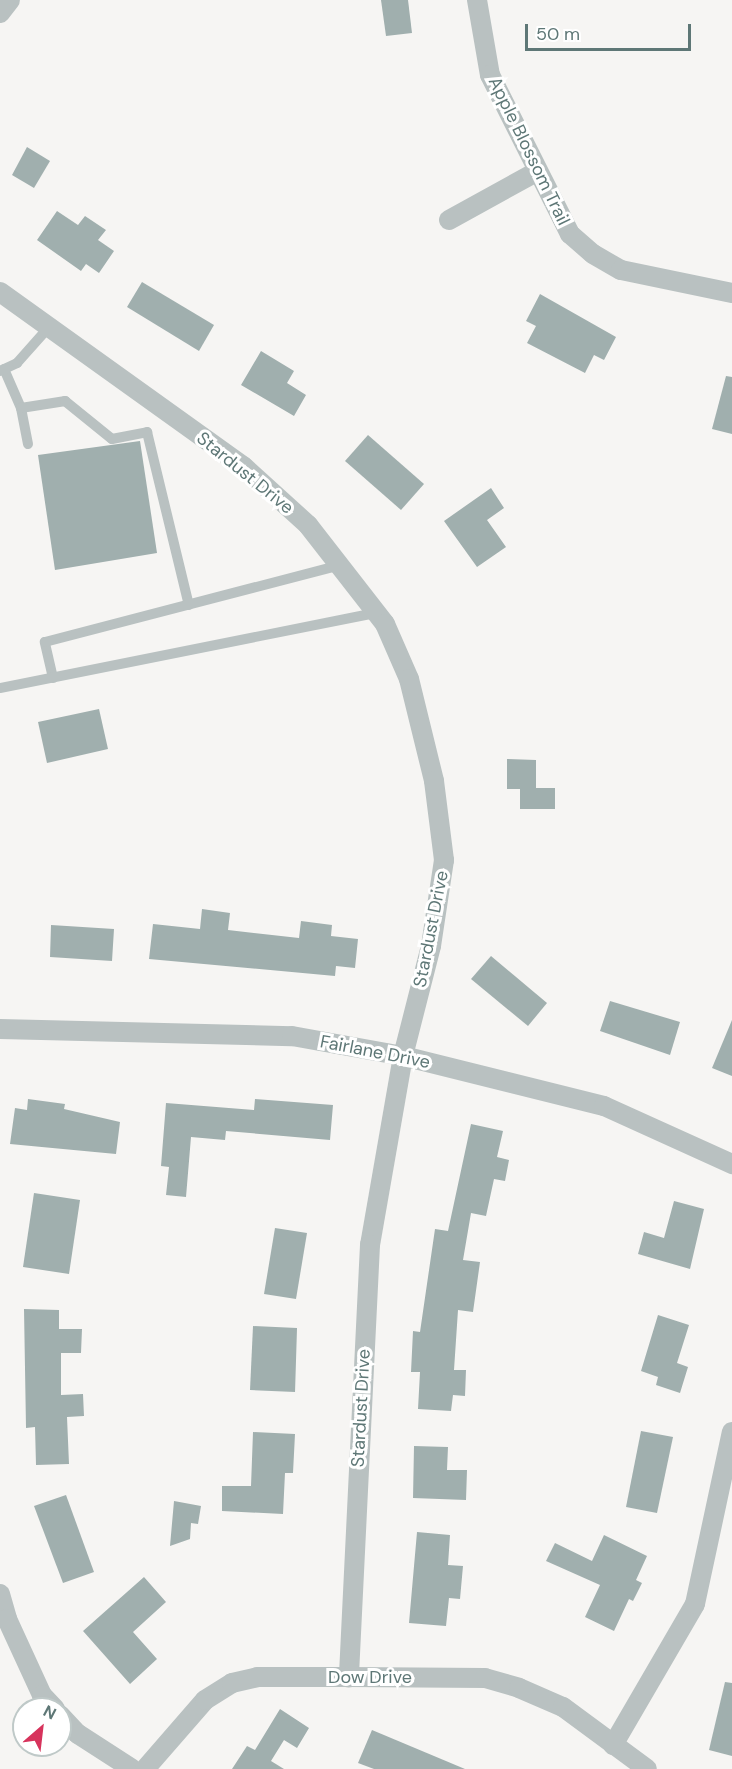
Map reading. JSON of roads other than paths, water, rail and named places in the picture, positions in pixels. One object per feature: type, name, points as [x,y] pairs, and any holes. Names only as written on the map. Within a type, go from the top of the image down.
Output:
[{"type":"street","points":[[0,13],[10,0]]},
{"type":"street","name":"Apple Blossom Trail","points":[[477,0],[490,75],[536,172],[570,234],[593,254],[621,270],[732,293]]},
{"type":"street","points":[[449,220],[536,172]]},
{"type":"street","name":"Stardust Drive","points":[[0,291],[243,466],[308,525],[377,613],[410,679],[434,781],[444,860],[431,946],[403,1056],[370,1245],[349,1677]]},
{"type":"street","name":"Fairlane Drive","points":[[0,1029],[292,1036],[403,1056],[604,1106],[732,1164]]},
{"type":"street","points":[[613,1745],[695,1604],[732,1432]]},
{"type":"street","points":[[0,1594],[7,1619],[44,1697]]},
{"type":"street","name":"Dow Drive","points":[[145,1769],[205,1700],[232,1683],[257,1677],[485,1678],[519,1688],[563,1707],[647,1769]]},
{"type":"street","points":[[72,1728],[78,1734],[132,1769]]},
{"type":"lane","points":[[28,444],[21,408],[2,370],[17,363],[49,327]]},
{"type":"lane","points":[[21,408],[65,401],[112,439],[147,432],[189,605]]},
{"type":"lane","points":[[53,678],[45,642],[341,565]]},
{"type":"lane","points":[[0,688],[377,613]]}]
